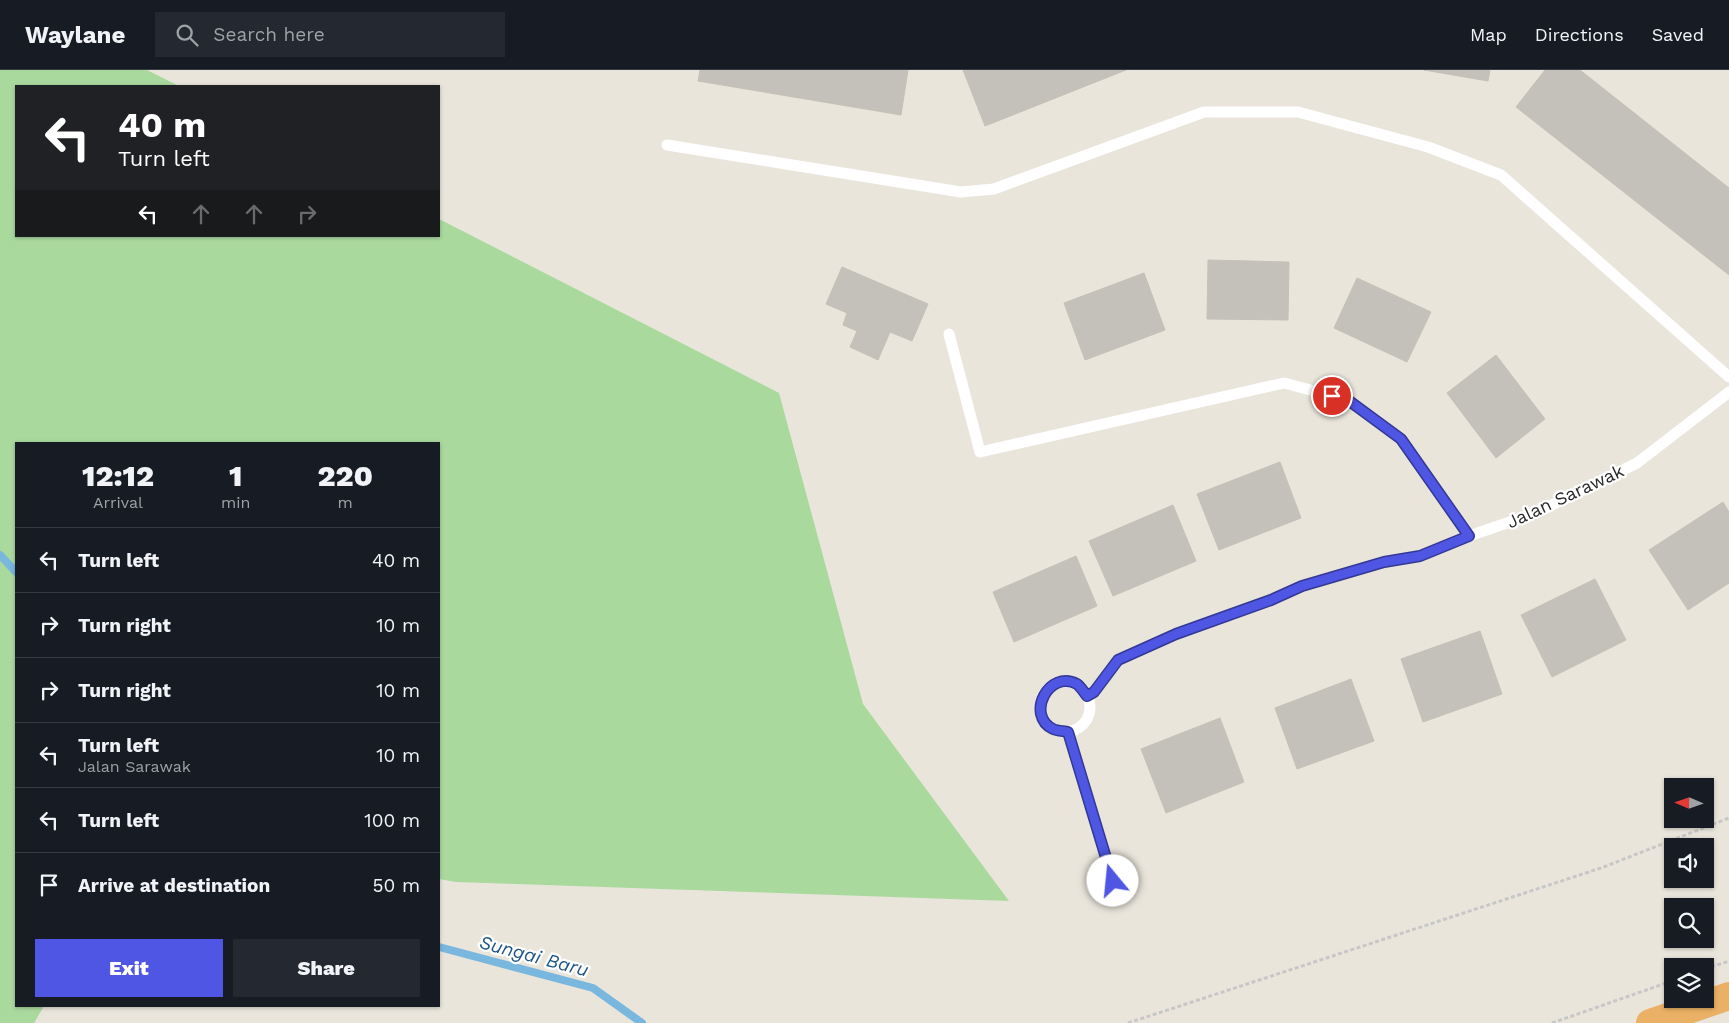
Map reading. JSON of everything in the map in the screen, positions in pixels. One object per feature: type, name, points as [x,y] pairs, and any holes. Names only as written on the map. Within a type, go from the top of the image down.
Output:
[{"type":"highway","points":[[1650,1023],[1729,996]]},
{"type":"lane","points":[[666,146],[961,192],[994,189],[1204,112],[1298,112],[1428,146],[1501,175],[1729,377]]},
{"type":"lane","points":[[949,334],[980,452],[1284,383],[1348,400],[1401,439],[1469,536]]},
{"type":"lane","name":"Jalan Sarawak","points":[[1087,696],[1094,692],[1118,660],[1176,634],[1271,600],[1302,586],[1384,562],[1420,556],[1469,536],[1536,513],[1637,463],[1729,392]]},
{"type":"lane","points":[[1061,682],[1077,684],[1087,696],[1090,711],[1082,725],[1068,732],[1053,729],[1042,718],[1040,702],[1047,688],[1061,682]]},
{"type":"lane","points":[[1068,732],[1113,881]]},
{"type":"path","points":[[1128,1023],[1601,868],[1729,818]]},
{"type":"path","points":[[1714,966],[1729,961]]},
{"type":"path","points":[[1552,1023],[1664,984]]},
{"type":"green space","points":[[0,70],[147,70],[177,85],[15,85],[15,237],[440,237],[440,220],[779,393],[863,704],[1009,901],[456,882],[440,879],[440,442],[15,442],[15,1007],[43,1007],[34,1023],[0,1023]]},
{"type":"building","points":[[700,70],[908,70],[901,115],[698,81]]},
{"type":"building","points":[[963,70],[1126,70],[985,126]]},
{"type":"building","points":[[1424,70],[1490,70],[1488,81]]},
{"type":"building","points":[[1545,70],[1580,70],[1729,188],[1729,275],[1516,107]]},
{"type":"building","points":[[1208,260],[1289,262],[1288,320],[1207,319]]},
{"type":"building","points":[[842,267],[928,304],[912,341],[890,332],[878,360],[850,347],[857,331],[843,325],[847,313],[826,304]]},
{"type":"building","points":[[1144,273],[1165,330],[1085,360],[1064,303]]},
{"type":"building","points":[[1357,278],[1431,312],[1407,362],[1334,328]]},
{"type":"building","points":[[1496,355],[1545,419],[1496,458],[1447,393]]},
{"type":"building","points":[[1280,462],[1301,518],[1219,550],[1197,494]]},
{"type":"building","points":[[1723,502],[1729,512],[1729,583],[1688,610],[1649,550]]},
{"type":"building","points":[[1173,505],[1196,561],[1113,596],[1089,541]]},
{"type":"building","points":[[1076,556],[1097,606],[1014,642],[993,592]]},
{"type":"building","points":[[1595,579],[1626,640],[1552,677],[1521,615]]},
{"type":"building","points":[[1480,631],[1502,694],[1423,722],[1401,659]]},
{"type":"building","points":[[1351,679],[1374,741],[1297,769],[1275,708]]},
{"type":"building","points":[[1220,718],[1244,782],[1166,813],[1141,749]]},
{"type":"waterway","name":"Sungai Baru","points":[[0,555],[15,571]]},
{"type":"waterway","name":"Sungai Baru","points":[[440,947],[593,988],[642,1023]]},
{"type":"route","points":[[1113,881],[1068,732],[1053,729],[1042,718],[1040,702],[1047,688],[1061,682],[1077,684],[1087,696],[1094,692],[1118,660],[1176,634],[1271,600],[1302,586],[1384,562],[1420,556],[1469,536],[1431,479],[1401,439],[1348,400],[1332,396]]}]
